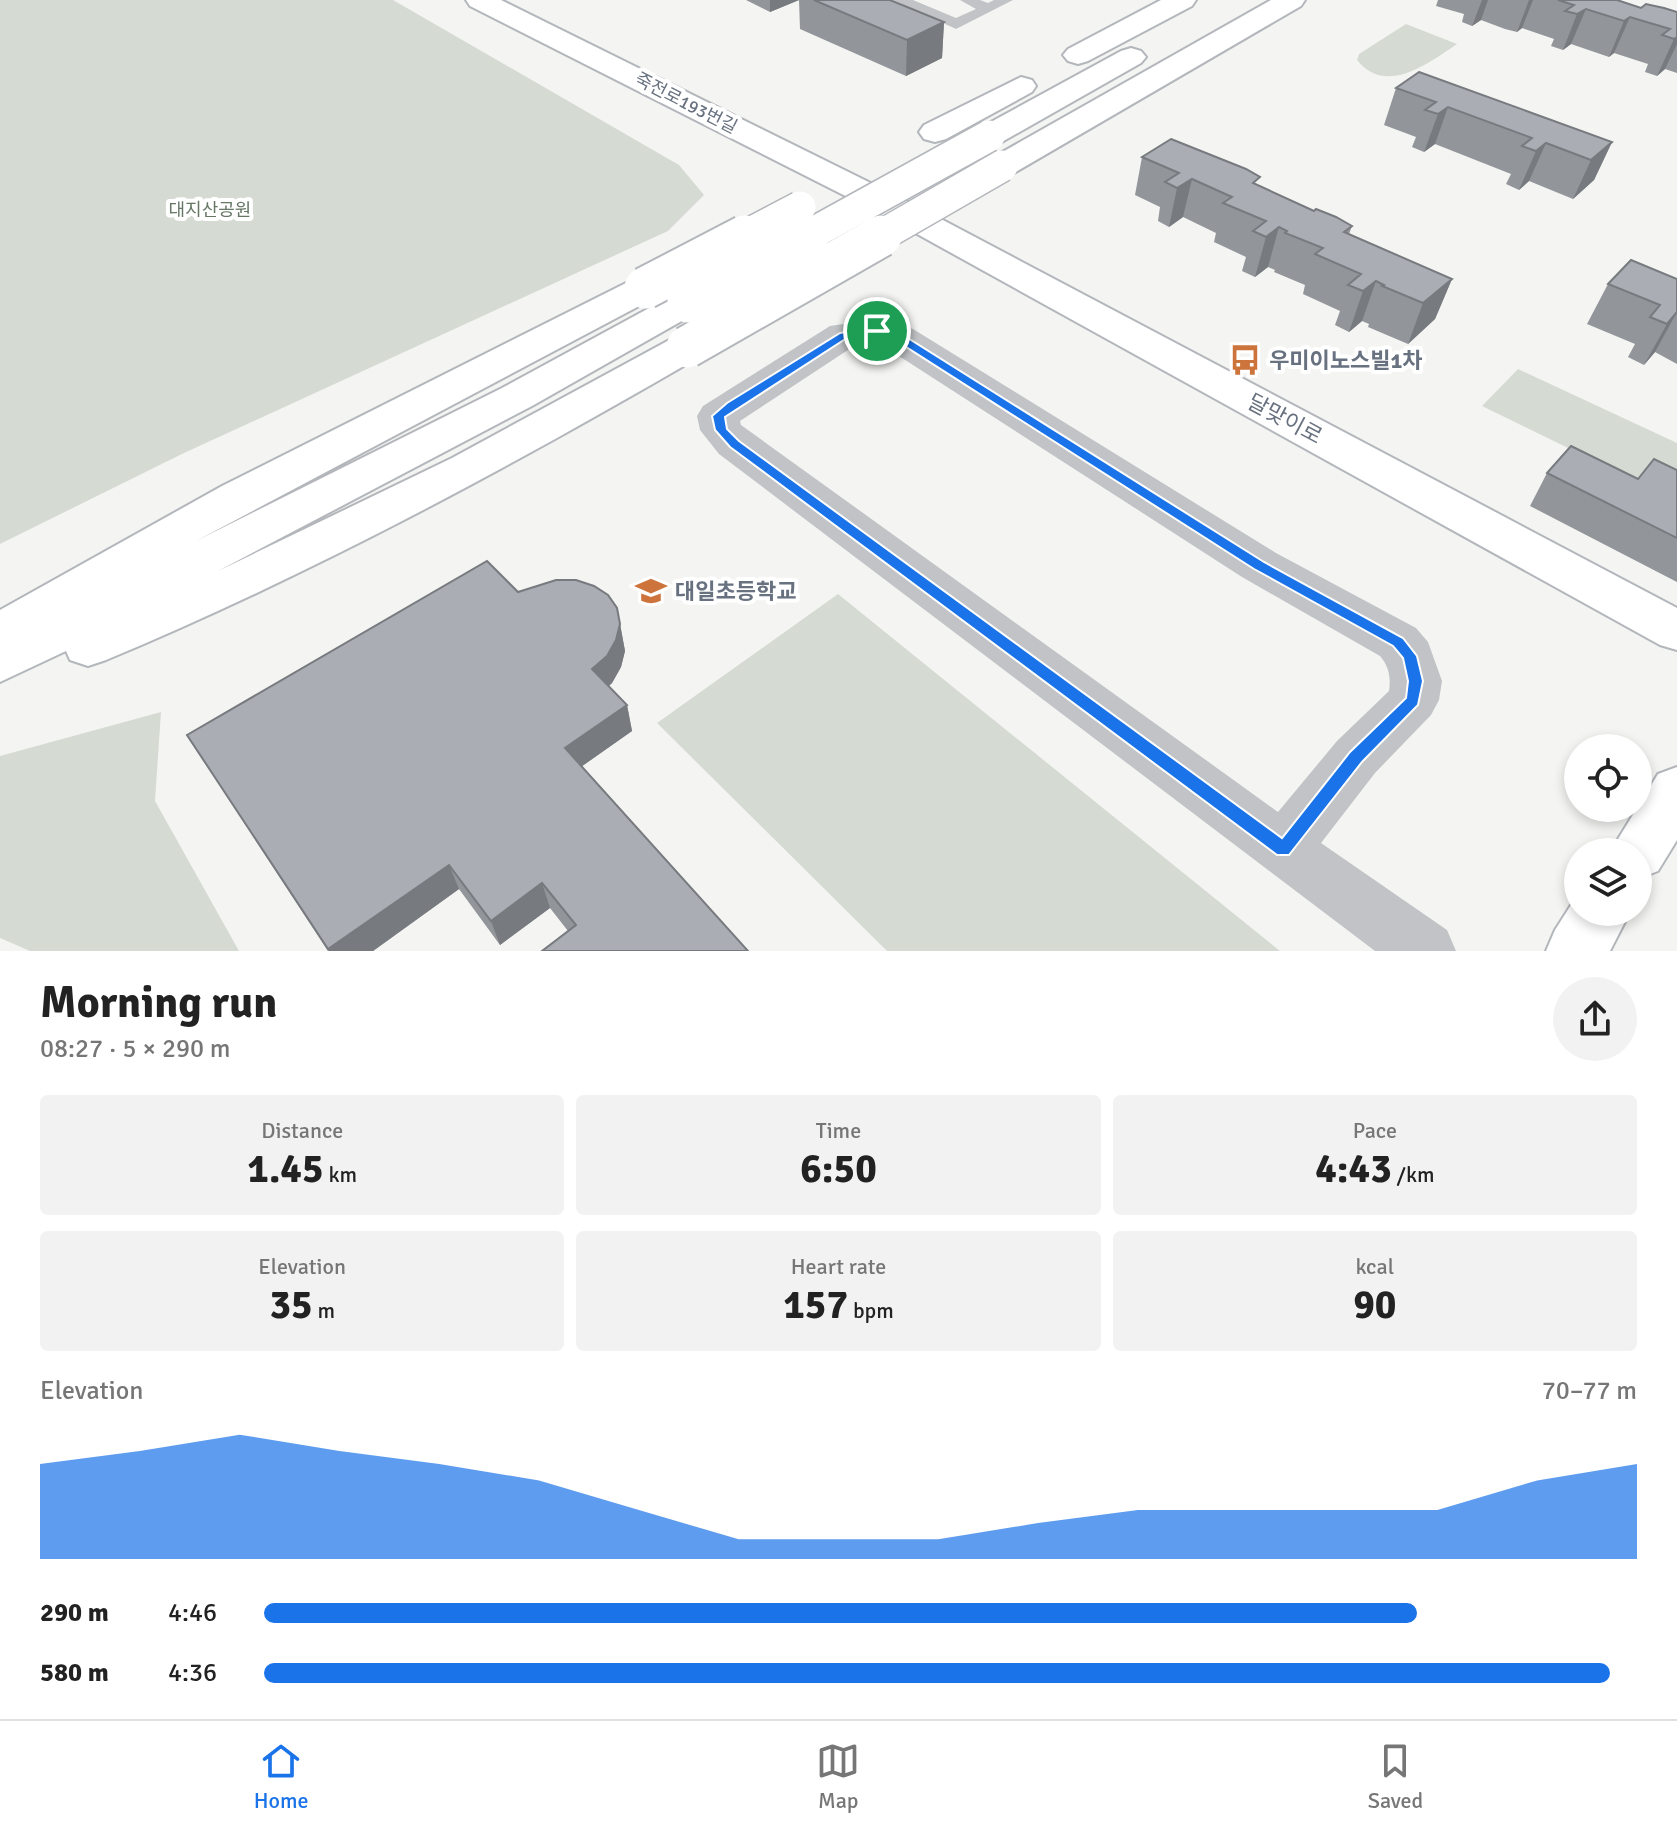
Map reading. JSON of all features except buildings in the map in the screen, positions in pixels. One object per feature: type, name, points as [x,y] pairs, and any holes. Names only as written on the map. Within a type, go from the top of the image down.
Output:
[{"type":"main road","name":"죽전로193번길","points":[[480,0],[893,207]]},
{"type":"main road","points":[[0,681],[185,608],[556,423],[1291,0]]},
{"type":"main road","points":[[0,634],[60,596],[237,500],[864,173],[935,132],[1212,6]]},
{"type":"main road","points":[[0,662],[503,404],[1212,6]]},
{"type":"main road","name":"달맞이로","points":[[893,207],[1677,631]]},
{"type":"main road","points":[[1647,838],[1677,791]]},
{"type":"main road","points":[[1576,951],[1591,926]]},
{"type":"street","points":[[1283,849],[1356,757],[1413,700],[1416,681],[1410,656],[1398,642],[1259,565],[899,338],[877,331],[844,335],[718,416],[721,430],[734,444],[1283,849],[1426,951]]},
{"type":"lane","points":[[900,0],[956,24],[1006,0]]},
{"type":"lane","points":[[967,0],[988,9]]},
{"type":"green space","name":"대지산공원","points":[[0,0],[393,0],[679,165],[704,195],[668,231],[184,453],[0,544]]},
{"type":"green space","points":[[1406,24],[1457,44],[1421,67],[1394,76],[1381,76],[1369,71],[1357,60],[1359,54]]},
{"type":"green space","points":[[1518,369],[1677,443],[1677,501],[1482,406]]},
{"type":"green space","points":[[838,594],[1280,951],[887,951],[657,723]]},
{"type":"green space","points":[[161,712],[155,801],[239,951],[30,951],[0,938],[0,756]]},
{"type":"place","name":"우미이노스빌1차","points":[[1245,360]]},
{"type":"place","name":"대일초등학교","points":[[651,591]]},
{"type":"route","points":[[877,331],[899,338],[1259,565],[1398,642],[1410,656],[1416,681],[1413,700],[1356,757],[1283,849],[734,444],[721,430],[718,416],[731,406],[844,335],[877,331]]}]
